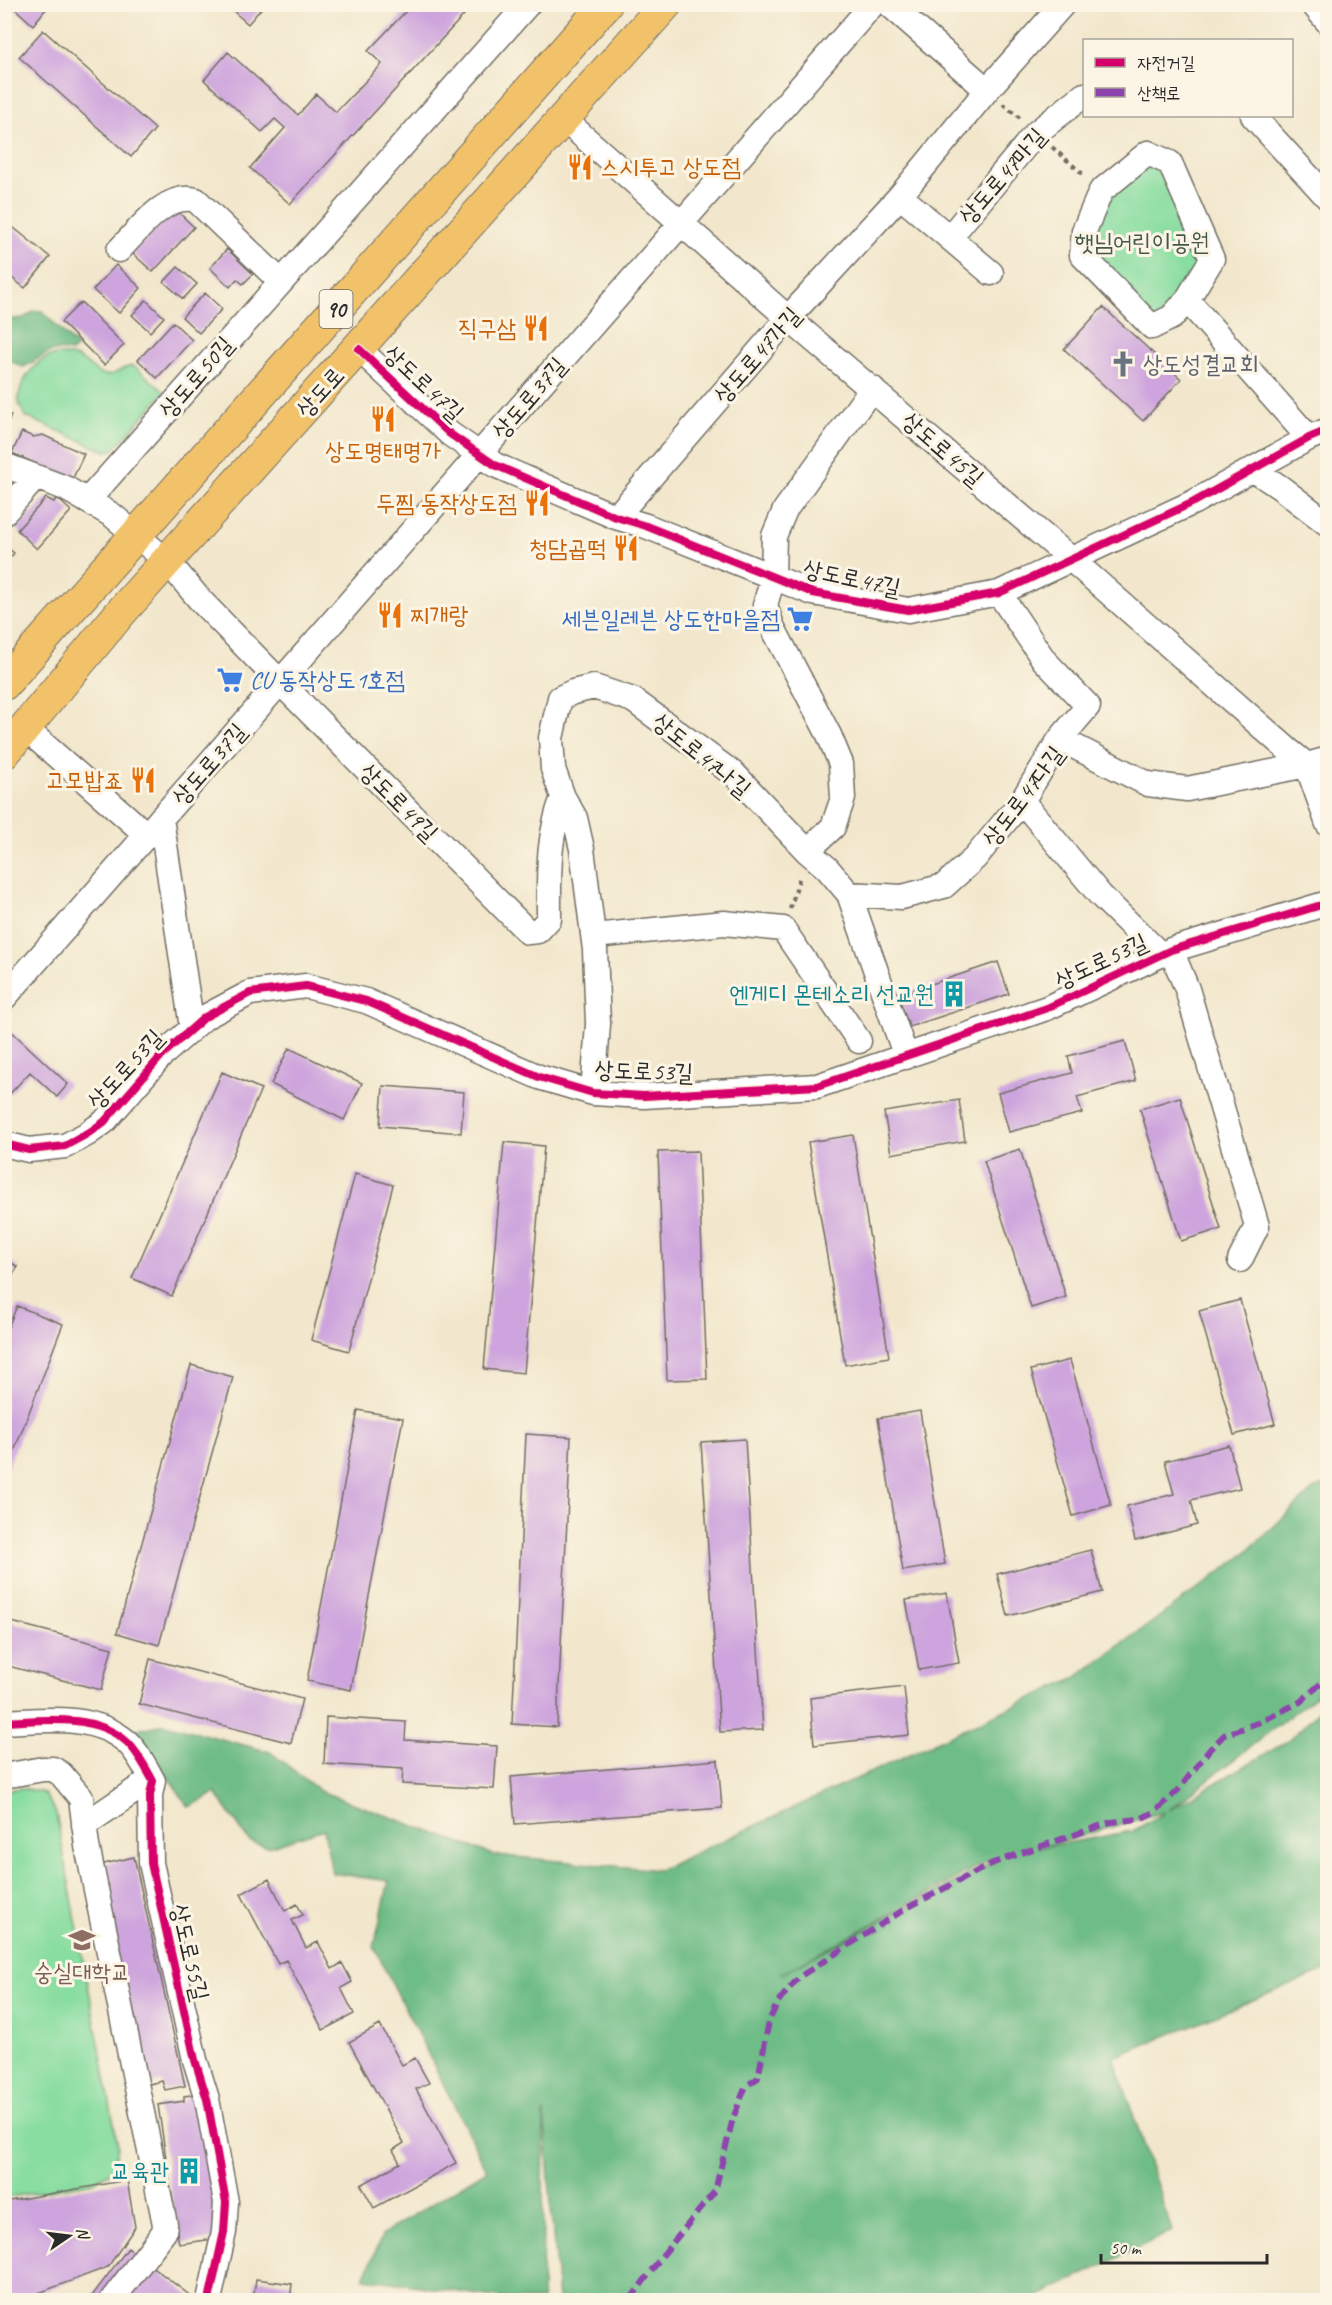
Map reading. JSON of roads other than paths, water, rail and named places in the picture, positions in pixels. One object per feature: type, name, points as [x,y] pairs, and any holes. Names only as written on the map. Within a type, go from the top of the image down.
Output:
[{"type":"main road","name":"상도로","points":[[4,753],[122,611],[666,4]]},
{"type":"main road","name":"상도로","points":[[4,684],[605,5]]},
{"type":"street","name":"상도로50길","points":[[87,501],[528,4]]},
{"type":"street","name":"상도로37길","points":[[4,998],[873,4]]},
{"type":"street","points":[[889,4],[987,90]]},
{"type":"street","name":"상도로47가길","points":[[616,517],[788,318],[900,196],[987,90],[1063,4]]},
{"type":"street","points":[[1313,4],[1328,22]]},
{"type":"street","name":"상도로47마길","points":[[950,237],[1036,133],[1083,96]]},
{"type":"street","points":[[1254,117],[1326,194]]},
{"type":"street","name":"상도로45길","points":[[561,120],[576,130],[788,318],[1072,560],[1317,762]]},
{"type":"street","points":[[1148,153],[1170,163],[1212,259],[1187,300],[1172,317],[1152,327],[1082,255],[1084,231],[1101,190],[1148,153]]},
{"type":"street","points":[[900,196],[991,273]]},
{"type":"street","points":[[119,250],[168,203],[179,198],[189,198],[196,200],[280,281]]},
{"type":"street","points":[[1187,300],[1318,434]]},
{"type":"street","name":"상도로47길","points":[[359,349],[450,434],[495,465],[616,517],[646,526],[813,594],[908,610],[999,593],[1194,501],[1318,434]]},
{"type":"street","name":"상도로47길","points":[[773,578],[774,536],[785,510],[872,388]]},
{"type":"street","points":[[4,465],[65,488],[112,515],[168,562]]},
{"type":"street","points":[[1254,470],[1328,524]]},
{"type":"street","points":[[4,513],[36,477]]},
{"type":"street","name":"상도로49길","points":[[168,562],[200,600],[528,932],[538,931],[549,919],[549,847],[554,820],[562,797]]},
{"type":"street","points":[[773,578],[765,605],[772,626],[829,735],[841,764],[843,798],[833,827],[807,851],[827,868],[849,894],[906,1057]]},
{"type":"street","points":[[999,593],[1044,660],[1088,706],[1060,739]]},
{"type":"street","name":"상도로47나길","points":[[593,1093],[598,1024],[594,936],[582,849],[575,818],[562,797],[554,769],[551,738],[560,698],[594,687],[633,700],[735,776],[807,851]]},
{"type":"street","points":[[26,729],[154,826]]},
{"type":"street","name":"상도로47다길","points":[[849,894],[902,897],[944,886],[975,858],[1022,801],[1060,739],[1148,784],[1187,789],[1317,762]]},
{"type":"street","points":[[1317,762],[1328,824]]},
{"type":"street","name":"상도로53길","points":[[1022,801],[1100,896],[1166,952]]},
{"type":"street","name":"상도로37길","points":[[154,826],[192,1028]]},
{"type":"street","name":"상도로53길","points":[[10,1150],[65,1146],[87,1134],[104,1122],[162,1055],[192,1028],[205,1017],[250,993],[306,986],[366,1001],[539,1077],[593,1093],[644,1096],[817,1086],[1047,1008],[1166,952],[1328,903]]},
{"type":"street","points":[[594,936],[724,923],[783,929],[859,1041]]},
{"type":"street","points":[[1166,952],[1187,989],[1257,1226],[1240,1260]]},
{"type":"street","points":[[4,1722],[54,1719],[100,1726],[129,1743],[152,1779],[84,1825]]},
{"type":"street","points":[[4,1776],[53,1769],[61,1774],[81,1798],[84,1825],[165,2224],[164,2232],[112,2301]]},
{"type":"street","name":"상도로55길","points":[[152,1779],[150,1795],[151,1863],[195,2060],[207,2099],[226,2202],[224,2232],[209,2301]]},
{"type":"place","name":"스시투고 상도점","points":[[580,167]]},
{"type":"place","name":"직구삼","points":[[536,328]]},
{"type":"place","name":"상도성결교회","points":[[1123,364]]},
{"type":"place","name":"상도명태명가","points":[[383,419]]},
{"type":"place","name":"두찜 동작상도점","points":[[537,503]]},
{"type":"place","name":"청담곱떡","points":[[626,548]]},
{"type":"place","name":"찌개랑","points":[[390,615]]},
{"type":"place","name":"세븐일레븐 상도한마을점","points":[[800,619]]},
{"type":"place","name":"CU 동작상도1호점","points":[[230,680]]},
{"type":"place","name":"고모밥죠","points":[[143,780]]},
{"type":"place","name":"엔게디 몬테소리 선교원","points":[[954,994]]},
{"type":"place","name":"숭실대학교","points":[[82,1940]]},
{"type":"place","name":"교육관","points":[[189,2171]]},
{"type":"park label","name":"햇님어린이공원","points":[[1142,242]]}]
